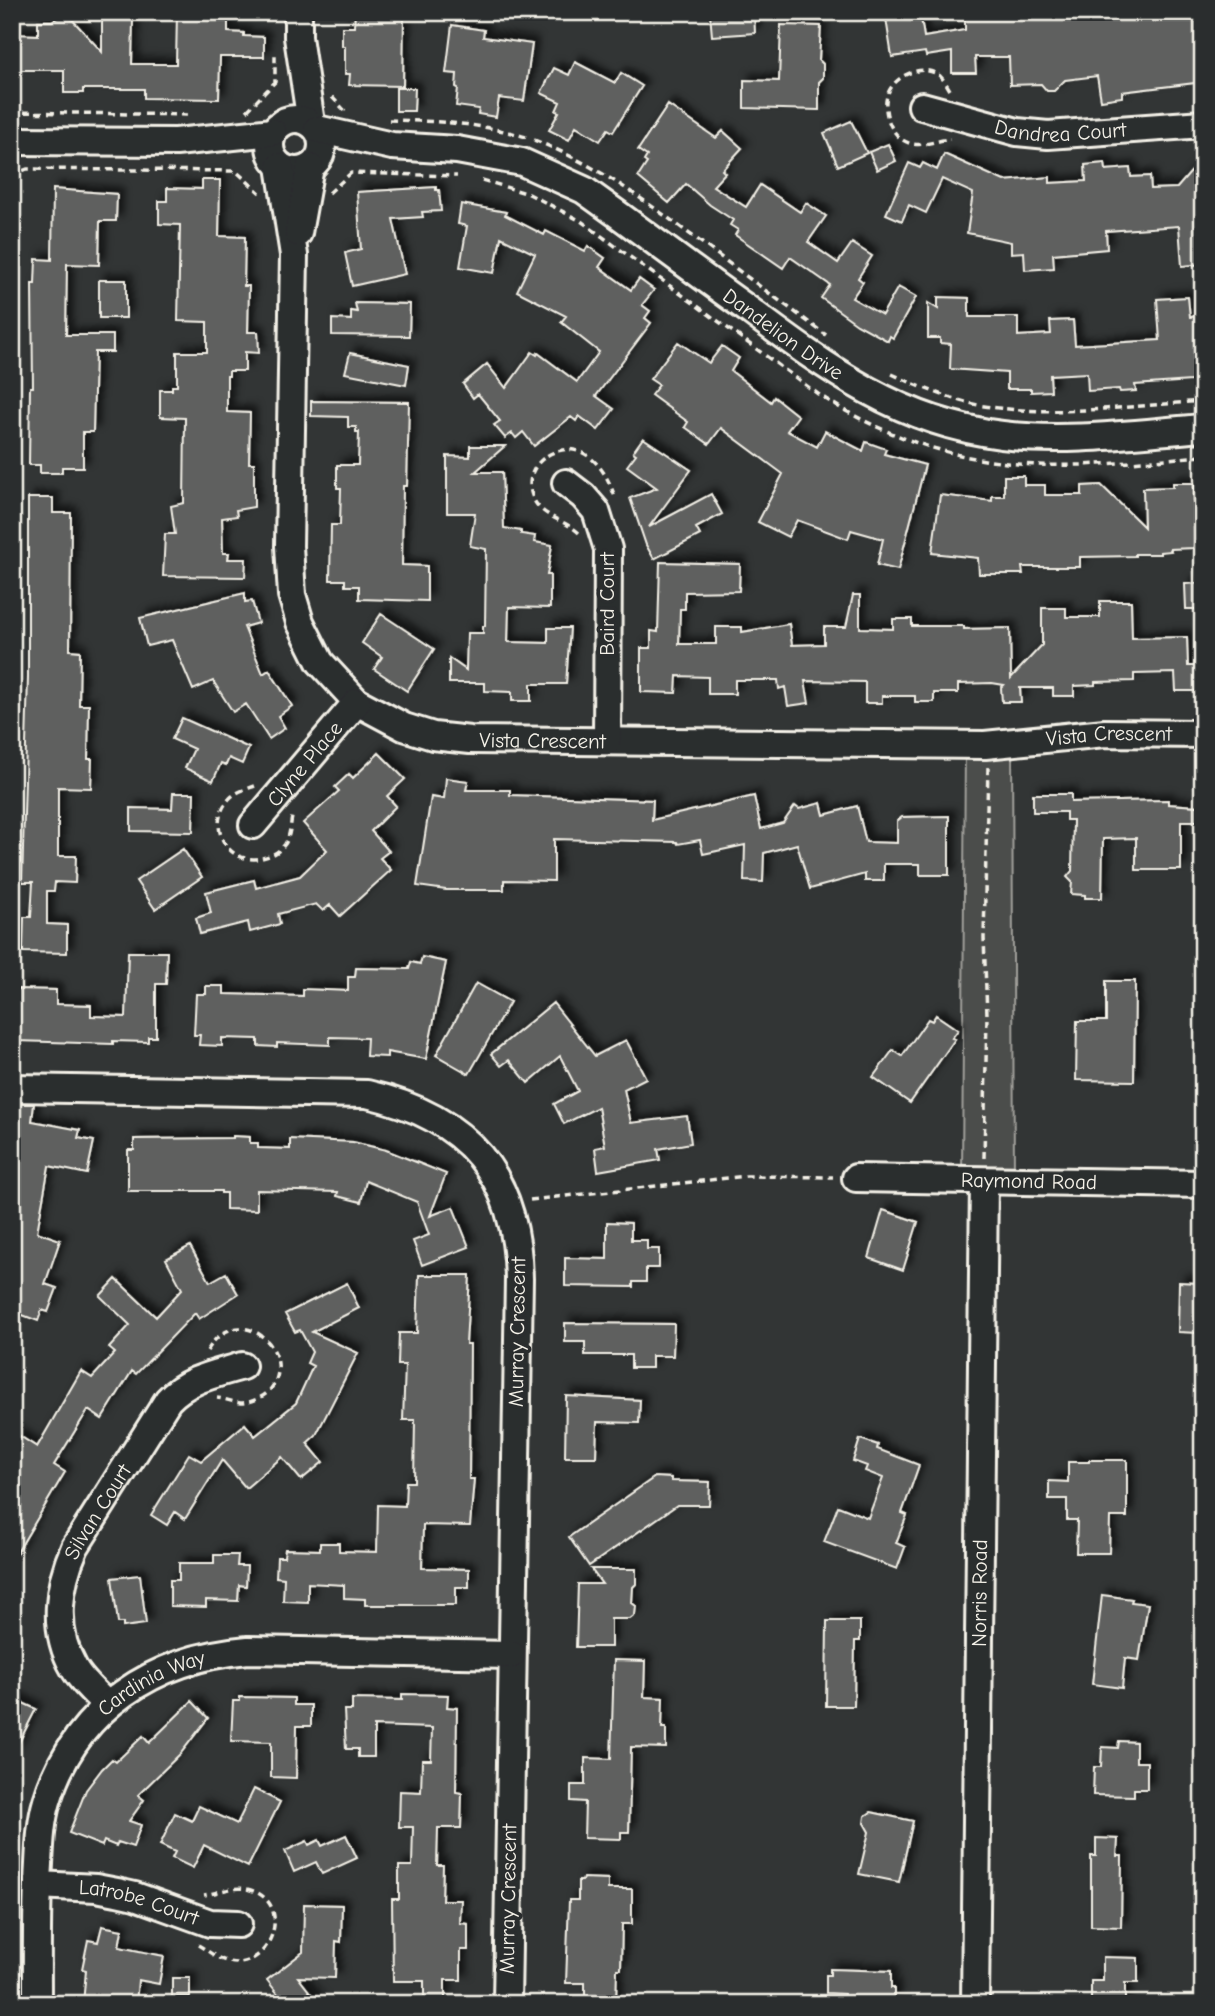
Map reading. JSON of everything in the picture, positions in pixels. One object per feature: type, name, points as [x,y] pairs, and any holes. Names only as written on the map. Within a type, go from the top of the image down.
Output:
[{"type":"street","points":[[298,25],[314,126],[322,143],[314,162],[295,171],[277,145],[298,25]]},
{"type":"street","name":"Dandrea Court","points":[[922,106],[1017,132],[1048,135],[1203,124]]},
{"type":"street","points":[[277,145],[296,119],[314,126]]},
{"type":"street","name":"Dandelion Drive","points":[[314,126],[392,146],[457,150],[512,160],[555,176],[584,190],[822,364],[877,397],[914,413],[944,423],[1003,435],[1068,437],[1203,428]]},
{"type":"street","points":[[12,141],[277,145]]},
{"type":"street","name":"Vista Crescent","points":[[277,145],[294,255],[289,537],[292,596],[304,634],[320,662],[357,702],[404,727],[433,736],[470,740],[985,745],[1105,733],[1203,734]]},
{"type":"street","name":"Dandelion Drive","points":[[314,162],[392,146]]},
{"type":"street","name":"Vista Crescent","points":[[294,255],[314,162]]},
{"type":"street","name":"Baird Court","points":[[566,483],[596,511],[608,549],[607,741]]},
{"type":"street","name":"Clyne Place","points":[[253,825],[357,702]]},
{"type":"street","name":"Murray Crescent","points":[[12,1088],[367,1094],[431,1115],[454,1130],[474,1149],[500,1189],[512,1214],[518,1247],[507,2004]]},
{"type":"street","name":"Raymond Road","points":[[856,1178],[1203,1184]]},
{"type":"street","name":"Norris Road","points":[[975,2004],[984,1181]]},
{"type":"street","name":"Silvan Court","points":[[107,1705],[74,1669],[59,1621],[68,1562],[75,1547],[176,1392],[192,1383],[242,1366]]},
{"type":"street","name":"Cardinia Way","points":[[37,2004],[38,1885],[41,1833],[47,1801],[70,1751],[107,1705],[148,1677],[192,1660],[220,1653],[248,1650],[512,1655]]},
{"type":"street","name":"Latrobe Court","points":[[38,1885],[96,1888],[117,1892],[210,1923],[238,1924]]},
{"type":"path","points":[[242,116],[275,82]]},
{"type":"path","points":[[327,92],[352,119]]},
{"type":"path","points":[[12,112],[196,115]]},
{"type":"path","points":[[378,120],[469,124],[502,130],[570,154],[638,195],[830,337]]},
{"type":"path","points":[[12,175],[27,169],[236,172],[262,195]]},
{"type":"path","points":[[889,373],[943,395],[978,404],[1022,410],[1076,410],[1203,401]]},
{"type":"path","points":[[984,1181],[987,1015],[984,938],[988,766]]},
{"type":"path","points":[[530,1200],[746,1176],[856,1178]]},
{"type":"shaded area","points":[[1012,742],[1014,1181],[962,1180],[965,745]]},
{"type":"building","points":[[177,12],[228,12],[228,32],[264,37],[264,57],[220,57],[219,99],[144,98],[144,89],[83,89],[83,93],[64,93],[64,70],[12,70],[12,34],[38,35],[38,21],[52,21],[62,15],[68,15],[102,52],[102,19],[133,19],[132,64],[176,64]]},
{"type":"building","points":[[355,12],[404,12],[403,86],[349,85],[350,74],[345,74],[342,27],[354,27]]},
{"type":"building","points":[[754,12],[755,33],[712,36],[710,13]]},
{"type":"building","points":[[885,12],[920,12],[924,37],[965,30],[965,12],[1025,12],[1025,15],[1077,12],[1203,12],[1203,82],[1122,92],[1122,97],[1101,100],[1097,76],[1065,80],[1054,91],[1047,91],[1041,84],[1010,85],[1009,57],[975,57],[976,73],[952,73],[952,52],[926,56],[925,52],[892,57]]},
{"type":"building","points":[[452,25],[484,30],[483,37],[532,44],[524,101],[499,98],[496,117],[478,114],[479,109],[456,106],[457,74],[446,73]]},
{"type":"building","points":[[781,25],[821,26],[819,60],[823,64],[823,78],[819,82],[819,110],[744,108],[744,80],[779,81]]},
{"type":"building","points":[[575,62],[615,83],[621,73],[642,86],[613,132],[608,129],[600,141],[576,126],[569,140],[549,130],[559,112],[556,111],[560,102],[541,93],[554,68],[569,75]]},
{"type":"building","points":[[396,88],[415,88],[414,111],[396,111]]},
{"type":"building","points":[[668,105],[716,138],[723,131],[742,148],[722,170],[725,173],[713,186],[746,207],[760,185],[800,212],[806,203],[826,216],[808,242],[838,263],[852,243],[872,256],[858,278],[863,282],[852,298],[882,315],[898,287],[916,297],[893,338],[890,336],[888,341],[857,324],[821,298],[830,285],[790,257],[783,268],[735,235],[738,230],[730,225],[733,220],[686,184],[669,203],[638,177],[647,163],[644,161],[647,156],[638,150]]},
{"type":"building","points":[[851,121],[867,153],[838,166],[824,133]]},
{"type":"building","points":[[888,144],[896,161],[877,170],[869,152]]},
{"type":"building","points":[[944,154],[1004,181],[1050,177],[1050,183],[1086,181],[1085,165],[1105,163],[1106,170],[1130,168],[1131,177],[1150,176],[1151,189],[1177,188],[1203,158],[1203,264],[1182,266],[1179,226],[1106,231],[1107,249],[1053,254],[1054,268],[1025,270],[1024,252],[1011,253],[1011,242],[967,233],[973,193],[942,179],[926,213],[909,205],[902,221],[886,214],[909,163],[920,168],[923,163],[937,170]]},
{"type":"building","points":[[202,180],[220,180],[219,236],[245,237],[244,286],[249,286],[248,332],[258,332],[259,353],[245,352],[245,371],[229,371],[227,376],[227,412],[250,413],[249,463],[254,463],[254,507],[236,510],[237,516],[222,518],[223,553],[229,553],[228,559],[246,559],[245,577],[163,576],[165,534],[175,534],[171,506],[184,503],[185,418],[160,417],[160,390],[172,390],[172,386],[177,386],[177,352],[207,352],[207,322],[178,321],[180,225],[159,224],[159,201],[167,201],[167,188],[202,189]]},
{"type":"building","points":[[436,187],[436,190],[439,190],[441,211],[422,212],[423,217],[393,219],[405,274],[352,286],[345,253],[361,249],[357,192]]},
{"type":"building","points":[[53,189],[117,194],[116,221],[100,221],[99,265],[67,264],[66,335],[113,335],[113,352],[95,352],[93,432],[83,432],[83,467],[62,467],[62,473],[40,473],[40,465],[29,465],[30,387],[33,387],[32,284],[35,284],[36,259],[52,260]]},
{"type":"building","points":[[461,204],[506,212],[505,215],[544,235],[546,231],[585,251],[588,246],[605,258],[599,267],[631,290],[639,279],[654,290],[642,305],[650,311],[645,318],[651,323],[596,396],[614,409],[598,430],[579,416],[576,421],[571,417],[534,446],[523,432],[516,438],[512,433],[505,438],[494,425],[500,421],[478,394],[473,398],[463,384],[487,364],[506,388],[532,352],[537,355],[538,353],[577,382],[599,352],[561,322],[566,316],[517,291],[535,254],[501,237],[494,273],[460,267],[467,226],[458,224]]},
{"type":"building","points":[[99,280],[126,280],[126,318],[99,318]]},
{"type":"building","points":[[938,297],[969,298],[969,317],[1018,317],[1018,336],[1051,334],[1050,321],[1073,320],[1075,345],[1160,340],[1157,299],[1188,297],[1190,317],[1203,316],[1203,370],[1194,371],[1194,379],[1191,381],[1135,385],[1136,391],[1088,391],[1087,373],[1050,375],[1051,391],[1007,389],[1007,373],[950,369],[951,344],[940,343],[940,338],[928,338],[928,303],[938,309]]},
{"type":"building","points":[[355,303],[410,304],[409,336],[332,335],[332,319],[351,320],[351,311],[357,312]]},
{"type":"building","points":[[678,342],[709,363],[722,346],[739,358],[731,371],[771,402],[774,397],[798,416],[787,431],[817,447],[825,431],[863,451],[866,442],[886,449],[884,454],[925,465],[898,570],[877,565],[883,539],[851,530],[848,539],[797,520],[788,537],[758,522],[783,474],[721,428],[709,444],[685,427],[688,422],[651,395],[659,385],[650,379]]},
{"type":"building","points":[[350,353],[409,365],[406,385],[345,373]]},
{"type":"building","points":[[311,401],[409,402],[407,486],[403,486],[402,565],[427,566],[427,601],[359,599],[359,586],[345,586],[345,580],[330,580],[331,525],[340,525],[341,488],[337,488],[337,465],[358,465],[359,432],[356,432],[356,427],[348,427],[348,417],[311,416]]},
{"type":"building","points":[[643,438],[691,470],[649,527],[711,494],[722,514],[696,528],[700,535],[654,559],[646,545],[630,498],[657,488],[627,466]]},
{"type":"building","points":[[470,446],[505,446],[475,472],[502,472],[504,528],[535,536],[534,542],[552,545],[547,575],[550,575],[550,608],[509,607],[508,642],[548,643],[548,628],[570,628],[566,684],[531,684],[531,701],[512,701],[512,692],[485,691],[485,683],[449,683],[449,658],[466,670],[467,633],[483,633],[485,626],[486,549],[470,546],[475,513],[447,513],[447,456],[470,457]]},
{"type":"building","points":[[1004,476],[1024,476],[1024,485],[1045,485],[1045,495],[1082,495],[1082,486],[1101,485],[1144,527],[1143,488],[1194,483],[1195,548],[1170,549],[1171,551],[1160,554],[1135,556],[1080,557],[1080,567],[1022,567],[1023,574],[979,574],[978,558],[932,553],[940,495],[992,501],[992,496],[1004,496]]},
{"type":"building","points":[[28,498],[53,498],[53,513],[71,513],[70,650],[80,651],[79,705],[89,705],[88,759],[92,759],[91,788],[58,787],[58,856],[76,856],[75,883],[55,882],[54,891],[47,891],[47,924],[67,925],[67,953],[23,952],[24,917],[31,917],[33,882],[22,882],[28,677]]},
{"type":"building","points":[[660,562],[740,564],[739,591],[685,592],[685,609],[680,609],[679,644],[716,644],[716,627],[742,627],[742,632],[789,624],[792,645],[824,644],[824,627],[846,627],[853,595],[860,595],[860,628],[893,629],[893,619],[912,619],[912,626],[1010,628],[1011,678],[1042,645],[1042,608],[1066,608],[1066,617],[1100,617],[1100,601],[1131,601],[1132,638],[1187,637],[1188,666],[1203,666],[1203,691],[1176,691],[1175,673],[1134,674],[1134,681],[1095,682],[1095,685],[1074,686],[1074,696],[1053,696],[1053,688],[1020,688],[1021,702],[1002,702],[1001,688],[1004,685],[992,683],[958,684],[958,693],[934,693],[934,702],[915,702],[915,696],[882,696],[882,703],[865,703],[865,682],[805,681],[809,703],[788,706],[785,687],[779,689],[778,680],[735,680],[735,694],[708,694],[708,677],[677,676],[676,693],[641,692],[641,648],[651,648],[651,631],[658,632]]},
{"type":"building","points":[[1203,583],[1203,609],[1186,609],[1185,584]]},
{"type":"building","points":[[245,593],[245,602],[252,601],[258,623],[244,627],[263,674],[269,670],[292,706],[278,716],[285,728],[269,739],[246,704],[233,712],[213,681],[193,690],[172,640],[147,646],[140,618]]},
{"type":"building","points":[[381,614],[434,649],[407,691],[374,669],[382,657],[362,643]]},
{"type":"building","points":[[182,718],[249,748],[242,764],[229,758],[226,765],[221,763],[213,781],[185,768],[194,749],[172,739]]},
{"type":"building","points":[[379,753],[405,779],[387,796],[396,806],[371,831],[389,851],[380,858],[391,870],[340,916],[330,905],[323,911],[316,904],[278,914],[280,924],[250,932],[248,922],[200,934],[196,918],[211,913],[206,892],[254,880],[256,888],[300,876],[327,850],[303,823],[339,791],[335,787],[349,774],[353,778]]},
{"type":"building","points":[[446,778],[468,781],[466,790],[510,790],[510,795],[653,800],[652,820],[754,796],[761,829],[783,823],[795,806],[799,809],[821,803],[824,815],[857,806],[866,842],[897,843],[897,821],[902,817],[949,816],[949,875],[920,875],[920,864],[884,864],[884,881],[865,881],[865,874],[810,889],[797,844],[764,853],[763,882],[744,881],[745,845],[703,854],[700,840],[678,844],[554,839],[554,881],[504,880],[504,890],[446,890],[417,886],[431,797],[444,799]]},
{"type":"building","points":[[173,793],[194,793],[193,832],[131,831],[131,808],[172,809]]},
{"type":"building","points":[[1033,794],[1071,794],[1071,802],[1168,800],[1168,804],[1197,806],[1197,821],[1181,821],[1181,870],[1136,870],[1136,838],[1103,839],[1102,898],[1085,898],[1085,895],[1071,894],[1072,882],[1067,877],[1072,871],[1073,820],[1066,820],[1066,812],[1033,812]]},
{"type":"building","points":[[183,849],[202,877],[155,909],[136,881]]},
{"type":"building","points":[[128,952],[167,952],[166,984],[156,984],[156,1037],[148,1037],[148,1042],[113,1041],[113,1044],[17,1041],[18,989],[56,990],[56,1004],[91,1005],[91,1016],[126,1017]]},
{"type":"building","points":[[422,957],[446,962],[426,1059],[387,1052],[387,1057],[366,1056],[367,1038],[330,1037],[330,1045],[277,1043],[277,1047],[258,1046],[258,1039],[222,1038],[222,1046],[199,1045],[200,1035],[194,1035],[196,994],[206,994],[206,986],[224,986],[224,994],[303,996],[303,989],[348,991],[348,977],[355,977],[356,968],[409,969],[411,962],[420,964]]},
{"type":"building","points":[[1106,981],[1135,981],[1134,1081],[1076,1080],[1077,1021],[1106,1021]]},
{"type":"building","points":[[476,983],[510,1002],[469,1074],[436,1055]]},
{"type":"building","points":[[553,1003],[595,1056],[626,1040],[646,1078],[624,1089],[631,1123],[687,1116],[691,1143],[658,1149],[660,1160],[598,1171],[595,1148],[605,1146],[598,1107],[564,1124],[554,1104],[578,1091],[560,1056],[528,1083],[509,1060],[501,1066],[491,1054]]},
{"type":"building","points":[[936,1015],[958,1030],[952,1038],[955,1039],[910,1103],[873,1077],[893,1050],[902,1056],[928,1019],[932,1021]]},
{"type":"building","points":[[20,1104],[34,1104],[32,1121],[80,1130],[78,1138],[94,1141],[87,1174],[49,1166],[37,1232],[60,1240],[45,1284],[57,1288],[48,1312],[42,1310],[38,1321],[12,1311],[12,1185],[19,1149],[18,1139],[14,1138]]},
{"type":"building","points":[[250,1137],[250,1143],[258,1143],[258,1148],[290,1149],[290,1139],[353,1142],[386,1150],[446,1174],[430,1216],[453,1207],[469,1247],[422,1265],[413,1241],[429,1235],[417,1202],[366,1181],[361,1202],[337,1196],[338,1192],[257,1190],[257,1210],[226,1209],[226,1193],[221,1191],[128,1191],[128,1150],[134,1150],[134,1139]]},
{"type":"building","points":[[883,1210],[918,1222],[903,1270],[869,1258]]},
{"type":"building","points":[[607,1222],[631,1223],[631,1240],[647,1240],[647,1249],[659,1249],[659,1268],[646,1268],[646,1282],[633,1282],[633,1287],[565,1286],[565,1258],[607,1259]]},
{"type":"building","points":[[190,1246],[210,1282],[226,1273],[238,1294],[199,1319],[195,1313],[136,1374],[132,1371],[102,1419],[88,1410],[54,1465],[65,1472],[12,1561],[12,1431],[37,1447],[81,1371],[92,1378],[115,1353],[109,1348],[130,1325],[100,1296],[116,1279],[156,1317],[182,1289],[166,1259]]},
{"type":"building","points":[[419,1275],[470,1275],[466,1344],[470,1344],[469,1479],[474,1479],[470,1526],[423,1525],[422,1568],[469,1569],[469,1587],[456,1587],[456,1605],[365,1605],[365,1599],[344,1598],[344,1585],[308,1583],[308,1602],[283,1601],[284,1578],[276,1577],[277,1557],[284,1557],[285,1549],[320,1550],[320,1543],[339,1543],[339,1551],[377,1552],[378,1505],[405,1506],[406,1482],[414,1482],[415,1420],[403,1420],[405,1365],[398,1365],[399,1333],[417,1333]]},
{"type":"building","points":[[1179,1282],[1197,1283],[1197,1302],[1203,1302],[1203,1324],[1197,1324],[1197,1333],[1178,1332]]},
{"type":"building","points":[[347,1283],[359,1308],[312,1332],[358,1353],[316,1435],[307,1443],[323,1462],[301,1480],[282,1457],[246,1488],[222,1460],[185,1519],[175,1512],[167,1525],[151,1515],[189,1454],[201,1461],[245,1424],[255,1436],[296,1403],[313,1366],[307,1363],[312,1352],[300,1330],[295,1332],[285,1314]]},
{"type":"building","points":[[565,1323],[674,1324],[673,1356],[652,1356],[652,1368],[631,1368],[631,1355],[585,1355],[585,1342],[565,1342]]},
{"type":"building","points":[[566,1396],[640,1400],[639,1423],[597,1422],[596,1457],[565,1457]]},
{"type":"building","points":[[860,1439],[878,1445],[877,1449],[919,1465],[902,1513],[907,1515],[896,1543],[905,1547],[897,1569],[824,1542],[838,1506],[868,1518],[883,1478],[865,1471],[867,1466],[853,1461]]},
{"type":"building","points":[[1127,1460],[1127,1517],[1110,1517],[1109,1553],[1076,1553],[1077,1520],[1067,1520],[1067,1499],[1049,1499],[1049,1481],[1068,1482],[1068,1462]]},
{"type":"building","points":[[655,1477],[671,1478],[671,1481],[710,1482],[709,1505],[677,1505],[589,1566],[569,1537]]},
{"type":"building","points":[[214,1555],[238,1555],[237,1566],[247,1566],[246,1586],[239,1585],[238,1601],[206,1600],[206,1607],[170,1606],[170,1580],[179,1580],[179,1563],[214,1563]]},
{"type":"building","points":[[591,1569],[636,1569],[632,1603],[636,1606],[635,1615],[630,1619],[611,1619],[611,1647],[576,1647],[578,1584],[602,1584]]},
{"type":"building","points":[[140,1575],[146,1624],[123,1627],[123,1623],[118,1623],[112,1578]]},
{"type":"building","points":[[1102,1595],[1148,1604],[1139,1660],[1125,1658],[1122,1688],[1092,1684]]},
{"type":"building","points":[[827,1621],[860,1621],[860,1641],[855,1641],[854,1706],[826,1706]]},
{"type":"building","points":[[614,1660],[645,1661],[644,1697],[663,1698],[662,1728],[666,1728],[666,1748],[631,1747],[629,1832],[621,1832],[621,1839],[584,1838],[585,1802],[571,1801],[571,1785],[585,1785],[585,1758],[611,1759]]},
{"type":"building","points":[[402,1694],[448,1695],[447,1707],[457,1708],[456,1792],[462,1793],[461,1828],[438,1828],[437,1865],[443,1865],[442,1900],[461,1900],[460,1923],[468,1924],[468,1950],[461,1950],[461,1980],[445,1980],[445,1999],[424,1999],[424,1981],[393,1981],[392,1899],[399,1899],[399,1866],[412,1866],[413,1827],[399,1827],[400,1791],[421,1792],[422,1760],[431,1760],[432,1728],[374,1726],[374,1757],[358,1757],[358,1749],[346,1749],[344,1710],[352,1710],[352,1699],[402,1700]]},
{"type":"building","points":[[240,1697],[294,1698],[294,1705],[311,1705],[311,1726],[297,1726],[296,1778],[271,1777],[271,1742],[231,1741],[233,1701],[240,1701]]},
{"type":"building","points":[[12,1698],[36,1709],[12,1756]]},
{"type":"building","points":[[192,1701],[208,1718],[181,1753],[138,1795],[144,1800],[129,1821],[141,1825],[133,1847],[118,1842],[116,1846],[104,1841],[102,1846],[69,1833],[86,1790],[102,1769],[112,1759],[116,1762],[143,1736],[149,1743]]},
{"type":"building","points":[[1119,1741],[1136,1742],[1136,1762],[1147,1762],[1147,1789],[1134,1789],[1134,1796],[1093,1795],[1094,1767],[1101,1767],[1102,1747],[1118,1748]]},
{"type":"building","points":[[254,1789],[280,1802],[248,1867],[204,1845],[193,1868],[172,1858],[175,1852],[160,1845],[175,1813],[192,1821],[199,1806],[237,1824]]},
{"type":"building","points":[[871,1812],[913,1821],[899,1882],[859,1874],[869,1832],[864,1823],[865,1816]]},
{"type":"building","points":[[346,1835],[357,1858],[322,1874],[316,1862],[294,1872],[285,1851],[307,1841],[309,1845],[319,1840],[322,1846]]},
{"type":"building","points":[[1096,1838],[1118,1839],[1117,1856],[1122,1856],[1121,1927],[1091,1926],[1091,1856],[1096,1856]]},
{"type":"building","points":[[583,1878],[608,1879],[608,1889],[632,1889],[632,1924],[622,1924],[621,1969],[617,1969],[616,2004],[585,2004],[585,1983],[566,1983],[569,1900],[578,1900],[578,1881]]},
{"type":"building","points":[[304,1904],[342,1905],[341,1942],[336,1941],[335,1978],[298,1977],[319,2004],[286,2004],[267,1980],[303,1952]]},
{"type":"building","points":[[102,1926],[122,1930],[119,1947],[164,1956],[159,1984],[138,1980],[136,2004],[83,2004],[86,1970],[82,1969],[88,1940],[98,1942]]},
{"type":"building","points":[[1103,1957],[1138,1958],[1138,1983],[1125,1983],[1125,2004],[1091,2004],[1091,1981],[1103,1981]]},
{"type":"building","points":[[830,1969],[891,1971],[894,2004],[844,2003],[844,1994],[826,1993],[826,1975],[830,1975]]},
{"type":"building","points":[[172,1978],[190,1978],[190,1997],[172,1997]]}]
